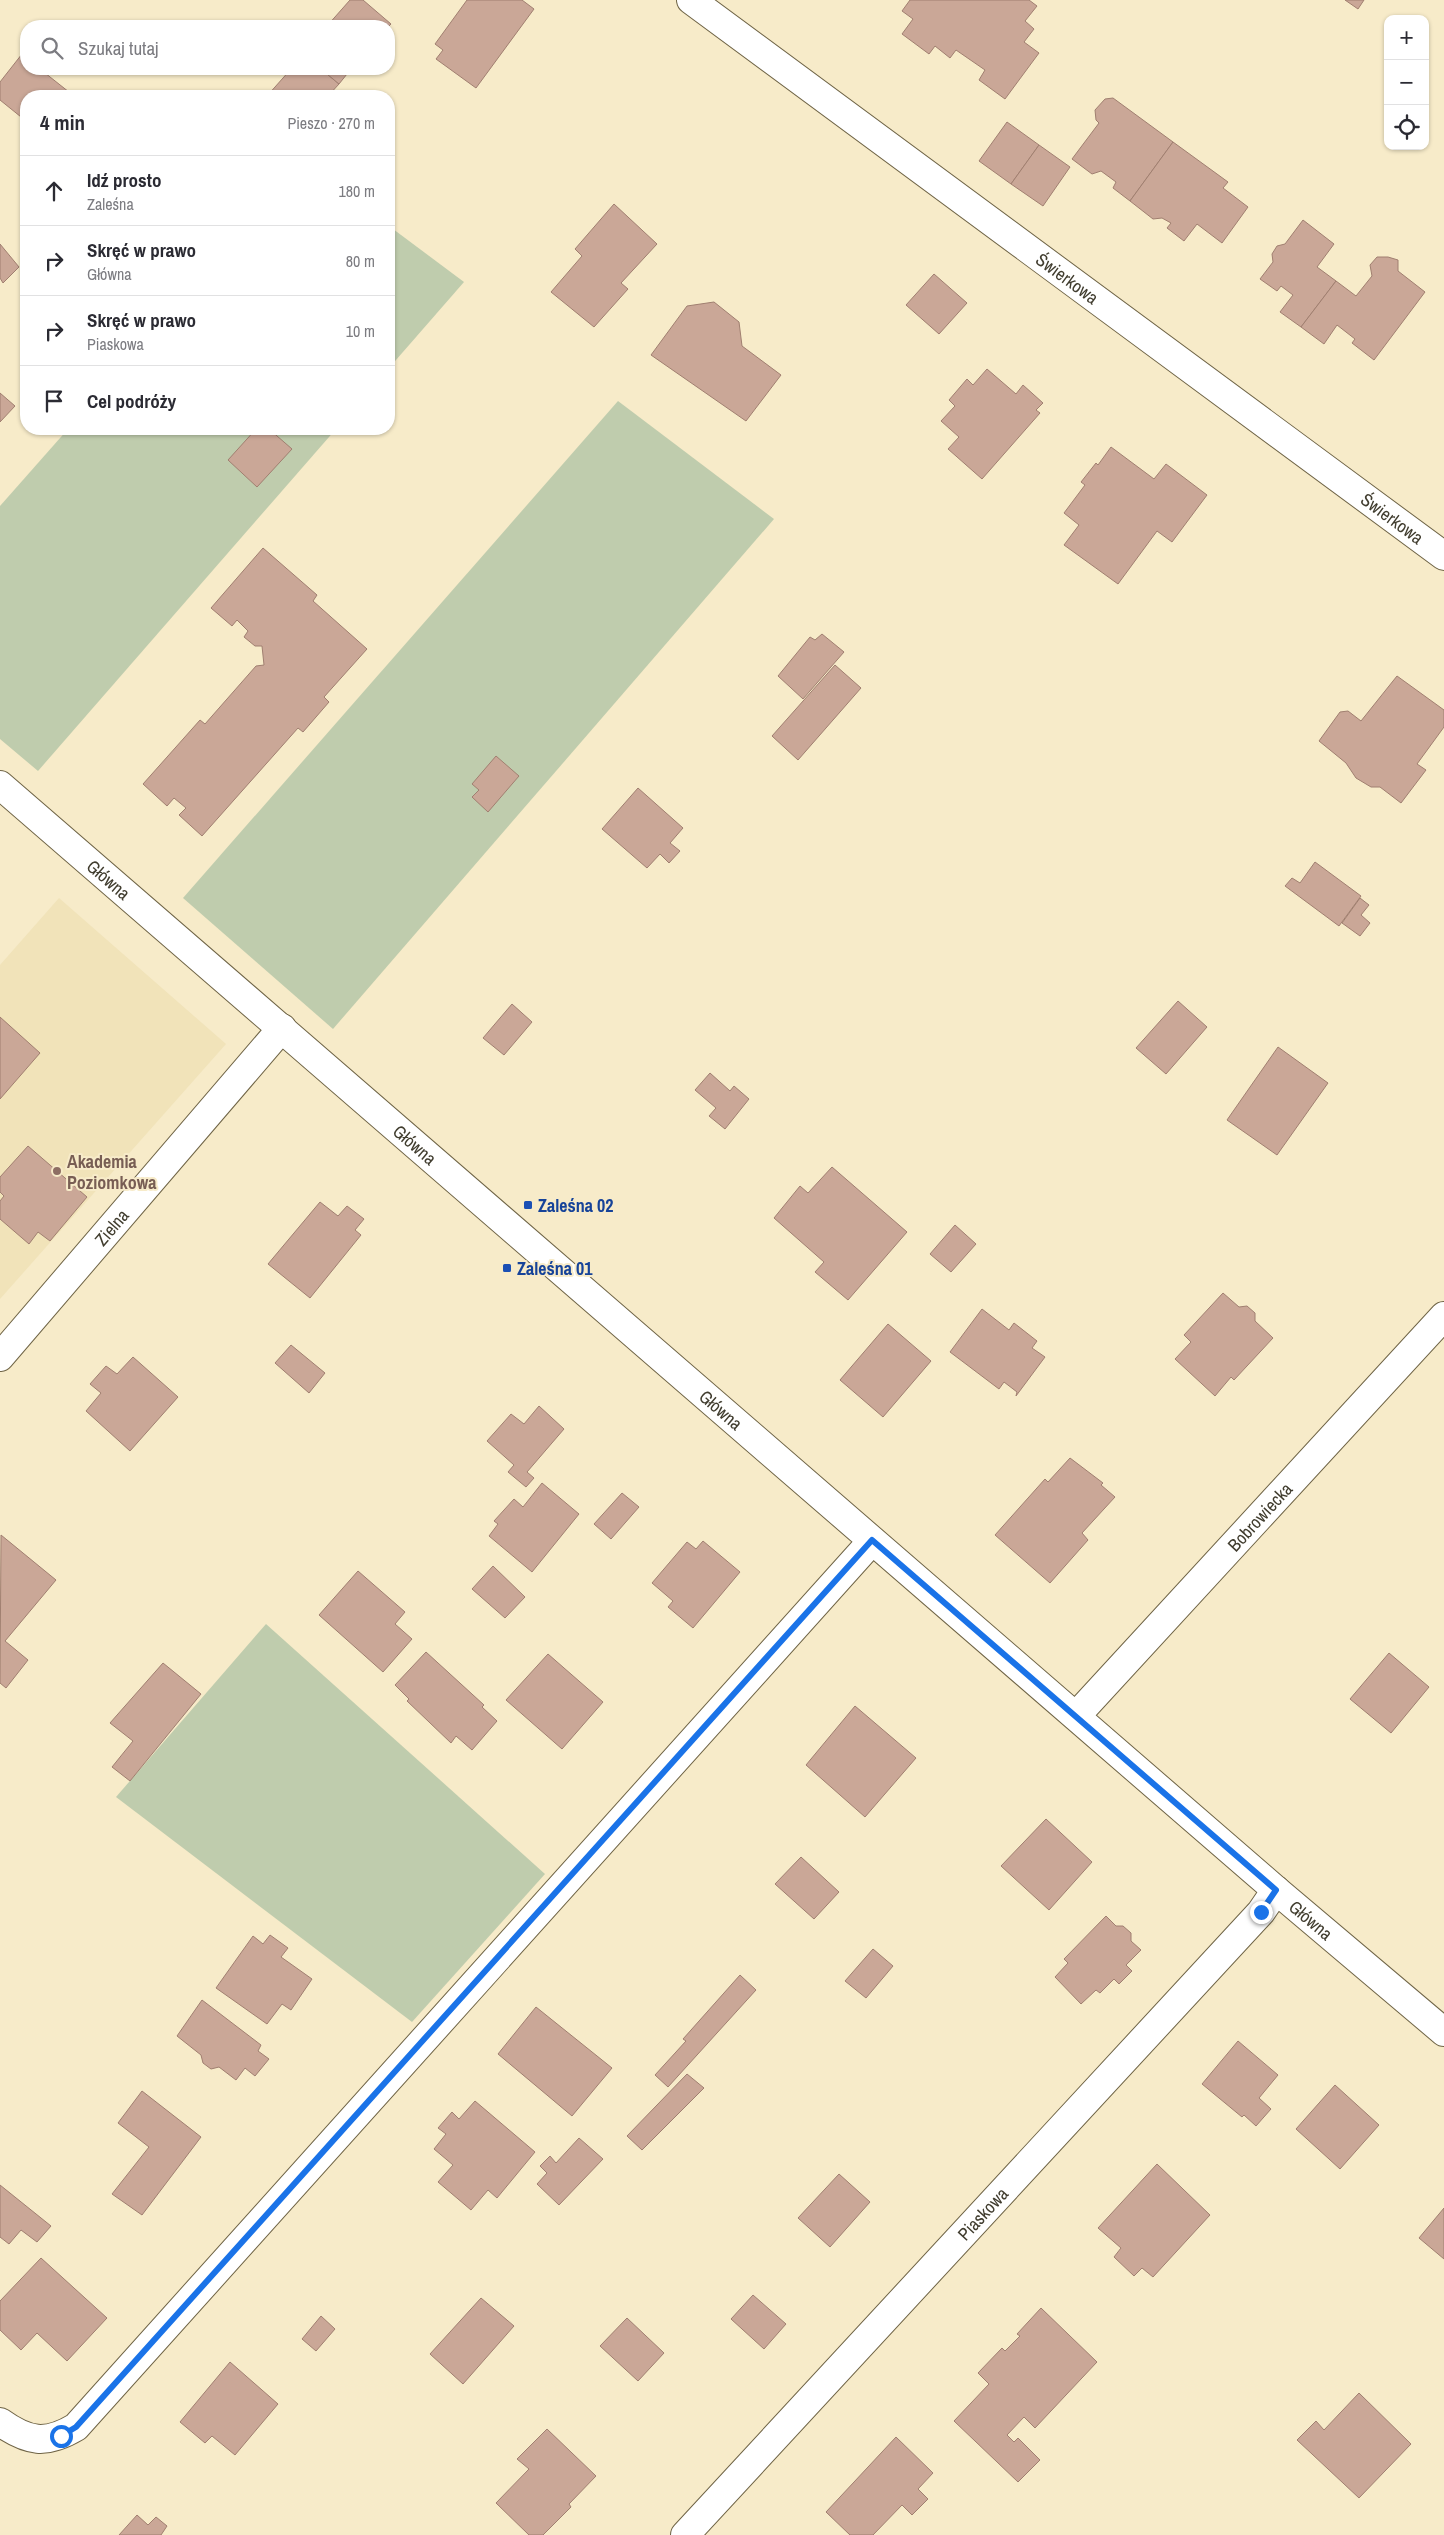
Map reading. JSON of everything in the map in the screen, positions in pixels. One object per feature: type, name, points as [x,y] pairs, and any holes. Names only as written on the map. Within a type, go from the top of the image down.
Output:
[{"type":"street","name":"Świerkowa","points":[[691,0],[1444,556]]},
{"type":"street","name":"Główna","points":[[0,785],[1276,1890],[1444,2032]]},
{"type":"street","name":"Zielna","points":[[0,1357],[282,1028]]},
{"type":"street","name":"Bobrowiecka","points":[[1076,1716],[1444,1316]]},
{"type":"street","points":[[0,2422],[35,2440],[61,2436],[76,2427],[872,1540]]},
{"type":"street","name":"Piaskowa","points":[[685,2535],[1261,1912],[1276,1890]]},
{"type":"shaded area","name":"Akademia Poziomkowa","points":[[59,898],[226,1044],[0,1299],[0,965]]},
{"type":"green space","points":[[395,230],[464,282],[395,361]]},
{"type":"green space","points":[[618,401],[774,519],[333,1029],[183,898]]},
{"type":"green space","points":[[63,435],[331,435],[38,771],[0,739],[0,506]]},
{"type":"green space","points":[[266,1624],[545,1874],[412,2022],[116,1797]]},
{"type":"building","points":[[350,0],[363,0],[386,20],[332,20]]},
{"type":"building","points":[[467,0],[522,0],[534,9],[476,88],[436,59],[443,50],[435,44]]},
{"type":"building","points":[[910,0],[1029,0],[1037,6],[1025,21],[1034,29],[1024,42],[1039,53],[1005,99],[979,80],[985,70],[956,50],[950,58],[935,46],[929,54],[902,34],[913,19],[902,11]]},
{"type":"building","points":[[1345,0],[1364,0],[1358,9]]},
{"type":"building","points":[[20,57],[20,75],[48,75],[66,90],[20,90],[20,116],[0,100],[0,82]]},
{"type":"building","points":[[286,75],[328,75],[339,84],[334,90],[272,90]]},
{"type":"building","points":[[328,75],[346,75],[339,84]]},
{"type":"building","points":[[1113,98],[1173,142],[1130,201],[1113,188],[1116,182],[1101,171],[1092,174],[1072,159],[1099,123],[1096,120],[1095,110],[1105,99]]},
{"type":"building","points":[[1007,122],[1039,145],[1011,184],[979,161]]},
{"type":"building","points":[[1173,142],[1228,182],[1223,188],[1248,207],[1222,243],[1197,224],[1184,241],[1167,228],[1171,223],[1162,218],[1153,219],[1130,201]]},
{"type":"building","points":[[1039,145],[1070,167],[1043,206],[1011,184]]},
{"type":"building","points":[[614,204],[657,244],[621,283],[628,289],[594,327],[551,292],[582,256],[575,249]]},
{"type":"building","points":[[1303,220],[1334,244],[1317,267],[1336,281],[1301,327],[1280,312],[1293,295],[1281,286],[1277,291],[1260,279],[1273,262],[1272,254],[1277,246],[1285,244]]},
{"type":"building","points":[[0,244],[19,267],[3,283],[0,278]]},
{"type":"building","points":[[1377,257],[1388,257],[1398,260],[1398,271],[1425,292],[1374,360],[1352,343],[1355,339],[1337,325],[1324,344],[1301,327],[1336,281],[1356,296],[1372,276],[1370,265]]},
{"type":"building","points":[[934,274],[967,303],[939,334],[906,305]]},
{"type":"building","points":[[714,302],[739,322],[742,346],[781,375],[746,421],[651,355],[687,306]]},
{"type":"building","points":[[987,369],[1016,394],[1023,385],[1043,403],[1036,410],[1040,413],[982,479],[948,449],[959,437],[941,421],[955,406],[949,400],[967,379],[973,385]]},
{"type":"building","points":[[0,393],[15,406],[0,422]]},
{"type":"building","points":[[251,435],[276,435],[292,449],[257,487],[228,460]]},
{"type":"building","points":[[1111,447],[1154,479],[1166,464],[1207,495],[1172,542],[1157,531],[1118,584],[1064,545],[1079,525],[1064,513],[1085,485],[1081,482],[1096,463],[1098,465]]},
{"type":"building","points":[[263,548],[317,595],[313,601],[367,649],[324,697],[329,702],[303,732],[298,728],[202,836],[179,815],[186,808],[174,798],[167,806],[143,784],[200,720],[205,724],[256,666],[264,665],[262,646],[255,646],[244,637],[248,631],[237,620],[232,626],[211,608]]},
{"type":"building","points":[[822,634],[844,652],[803,699],[778,676],[810,637],[815,640]]},
{"type":"building","points":[[835,665],[861,688],[798,760],[772,736]]},
{"type":"building","points":[[1397,676],[1444,710],[1444,727],[1417,764],[1426,770],[1401,803],[1380,787],[1371,787],[1356,778],[1346,763],[1319,741],[1340,712],[1348,711],[1361,721]]},
{"type":"building","points":[[496,756],[519,776],[488,812],[472,797],[479,790],[472,784]]},
{"type":"building","points":[[638,788],[683,828],[670,843],[680,851],[669,863],[660,854],[647,868],[602,829]]},
{"type":"building","points":[[1315,862],[1361,896],[1339,926],[1285,886],[1292,878],[1300,883]]},
{"type":"building","points":[[1360,898],[1369,905],[1361,915],[1370,923],[1360,936],[1342,923]]},
{"type":"building","points":[[1178,1001],[1207,1027],[1166,1074],[1136,1048]]},
{"type":"building","points":[[512,1004],[532,1022],[504,1055],[483,1038]]},
{"type":"building","points":[[0,1017],[40,1053],[0,1099]]},
{"type":"building","points":[[1278,1047],[1328,1083],[1277,1155],[1227,1120]]},
{"type":"building","points":[[710,1073],[730,1091],[734,1086],[749,1099],[725,1129],[709,1116],[716,1108],[695,1090]]},
{"type":"building","points":[[28,1146],[87,1197],[50,1241],[38,1232],[29,1244],[0,1219],[0,1201],[4,1196],[0,1192],[0,1177]]},
{"type":"building","points":[[832,1167],[907,1232],[848,1300],[815,1272],[824,1262],[774,1218],[800,1186],[808,1193]]},
{"type":"building","points":[[320,1202],[338,1216],[347,1206],[364,1219],[355,1230],[361,1235],[310,1298],[268,1264]]},
{"type":"building","points":[[955,1225],[976,1244],[951,1272],[930,1254]]},
{"type":"building","points":[[1223,1293],[1239,1307],[1247,1306],[1255,1313],[1255,1321],[1273,1338],[1234,1380],[1231,1377],[1215,1396],[1175,1359],[1191,1342],[1184,1335]]},
{"type":"building","points":[[982,1309],[1009,1330],[1014,1323],[1037,1341],[1032,1348],[1045,1357],[1016,1396],[1017,1392],[1004,1382],[999,1389],[950,1352]]},
{"type":"building","points":[[888,1324],[931,1361],[883,1417],[840,1380]]},
{"type":"building","points":[[291,1345],[325,1373],[309,1393],[275,1363]]},
{"type":"building","points":[[133,1357],[178,1397],[130,1451],[86,1411],[101,1393],[90,1384],[106,1366],[117,1374]]},
{"type":"building","points":[[539,1406],[564,1429],[527,1472],[534,1478],[526,1487],[508,1472],[514,1465],[487,1441],[511,1414],[524,1424]]},
{"type":"building","points":[[1070,1458],[1103,1483],[1101,1485],[1115,1497],[1082,1533],[1088,1540],[1050,1583],[995,1535],[1045,1479],[1048,1482]]},
{"type":"building","points":[[542,1483],[579,1514],[532,1572],[489,1536],[498,1524],[494,1521],[514,1499],[523,1507]]},
{"type":"building","points":[[622,1493],[639,1507],[611,1539],[594,1524]]},
{"type":"building","points":[[1,1535],[56,1580],[5,1641],[28,1660],[6,1688],[0,1683]]},
{"type":"building","points":[[703,1541],[740,1572],[693,1628],[668,1607],[673,1601],[652,1583],[687,1542],[696,1549]]},
{"type":"building","points":[[493,1566],[525,1597],[505,1618],[472,1589]]},
{"type":"building","points":[[358,1571],[405,1612],[395,1624],[412,1639],[383,1672],[319,1615]]},
{"type":"building","points":[[426,1652],[484,1705],[482,1707],[497,1721],[472,1750],[456,1736],[451,1743],[407,1701],[409,1699],[395,1685]]},
{"type":"building","points":[[1389,1653],[1429,1687],[1391,1733],[1350,1699]]},
{"type":"building","points":[[548,1654],[603,1702],[562,1749],[506,1700]]},
{"type":"building","points":[[163,1663],[201,1694],[130,1781],[112,1767],[133,1741],[110,1723]]},
{"type":"building","points":[[855,1706],[916,1758],[865,1817],[806,1765]]},
{"type":"building","points":[[1046,1819],[1092,1862],[1049,1910],[1001,1866]]},
{"type":"building","points":[[801,1857],[839,1892],[814,1919],[775,1884]]},
{"type":"building","points":[[1106,1916],[1116,1926],[1123,1926],[1131,1933],[1131,1941],[1141,1950],[1126,1965],[1132,1971],[1119,1984],[1114,1979],[1100,1993],[1096,1990],[1081,2004],[1055,1977],[1068,1963],[1064,1959]]},
{"type":"building","points":[[270,1935],[288,1948],[281,1957],[312,1979],[291,2010],[282,2004],[267,2024],[216,1988],[253,1936],[263,1944]]},
{"type":"building","points":[[873,1949],[893,1966],[866,1998],[845,1981]]},
{"type":"building","points":[[740,1975],[756,1990],[668,2087],[655,2075],[686,2041],[683,2039]]},
{"type":"building","points":[[202,2000],[261,2045],[258,2051],[269,2059],[255,2076],[245,2068],[236,2080],[219,2067],[211,2069],[203,2063],[201,2055],[177,2036]]},
{"type":"building","points":[[536,2007],[612,2068],[572,2116],[498,2054]]},
{"type":"building","points":[[1238,2041],[1278,2075],[1259,2098],[1271,2109],[1256,2126],[1202,2084]]},
{"type":"building","points":[[687,2074],[704,2088],[642,2150],[627,2136]]},
{"type":"building","points":[[1335,2085],[1379,2125],[1340,2169],[1296,2129]]},
{"type":"building","points":[[142,2091],[201,2137],[142,2215],[112,2194],[149,2147],[118,2123]]},
{"type":"building","points":[[475,2101],[535,2152],[497,2198],[488,2190],[471,2210],[438,2182],[453,2165],[434,2149],[446,2134],[438,2128],[452,2112],[459,2119]]},
{"type":"building","points":[[579,2138],[603,2159],[559,2205],[537,2184],[547,2173],[540,2166],[550,2156],[556,2163]]},
{"type":"building","points":[[1157,2164],[1210,2215],[1153,2277],[1142,2268],[1134,2276],[1114,2257],[1121,2248],[1098,2228]]},
{"type":"building","points":[[839,2174],[870,2202],[830,2247],[798,2218]]},
{"type":"building","points":[[0,2185],[51,2226],[37,2242],[21,2230],[9,2244],[0,2237]]},
{"type":"building","points":[[1444,2208],[1444,2259],[1419,2238]]},
{"type":"building","points":[[41,2258],[107,2318],[67,2361],[37,2333],[21,2350],[0,2330],[0,2301]]},
{"type":"building","points":[[753,2295],[786,2324],[764,2349],[731,2319]]},
{"type":"building","points":[[481,2298],[514,2326],[463,2384],[430,2354]]},
{"type":"building","points":[[1041,2308],[1097,2362],[1035,2428],[1024,2417],[1007,2435],[1014,2442],[1018,2438],[1040,2460],[1018,2482],[954,2421],[989,2384],[978,2373],[1002,2348],[1005,2351],[1020,2336],[1017,2334]]},
{"type":"building","points":[[321,2316],[335,2329],[316,2351],[302,2339]]},
{"type":"building","points":[[627,2318],[664,2353],[638,2381],[600,2346]]},
{"type":"building","points":[[230,2362],[278,2404],[235,2455],[212,2436],[205,2443],[180,2422]]},
{"type":"building","points":[[1359,2393],[1411,2444],[1359,2498],[1297,2440],[1316,2421],[1324,2430]]},
{"type":"building","points":[[547,2429],[596,2476],[569,2504],[571,2507],[543,2535],[529,2535],[496,2503],[529,2469],[517,2459]]},
{"type":"building","points":[[896,2437],[933,2473],[918,2489],[928,2499],[912,2515],[902,2505],[873,2535],[850,2535],[826,2512]]},
{"type":"building","points":[[137,2515],[148,2525],[156,2517],[167,2526],[161,2535],[119,2535]]},
{"type":"place","name":"Akademia Poziomkowa","points":[[57,1171]]},
{"type":"place","name":"Zaleśna 02","points":[[528,1205]]},
{"type":"place","name":"Zaleśna 01","points":[[507,1268]]},
{"type":"route","points":[[61,2436],[76,2427],[872,1540],[1276,1890],[1261,1912]]}]
